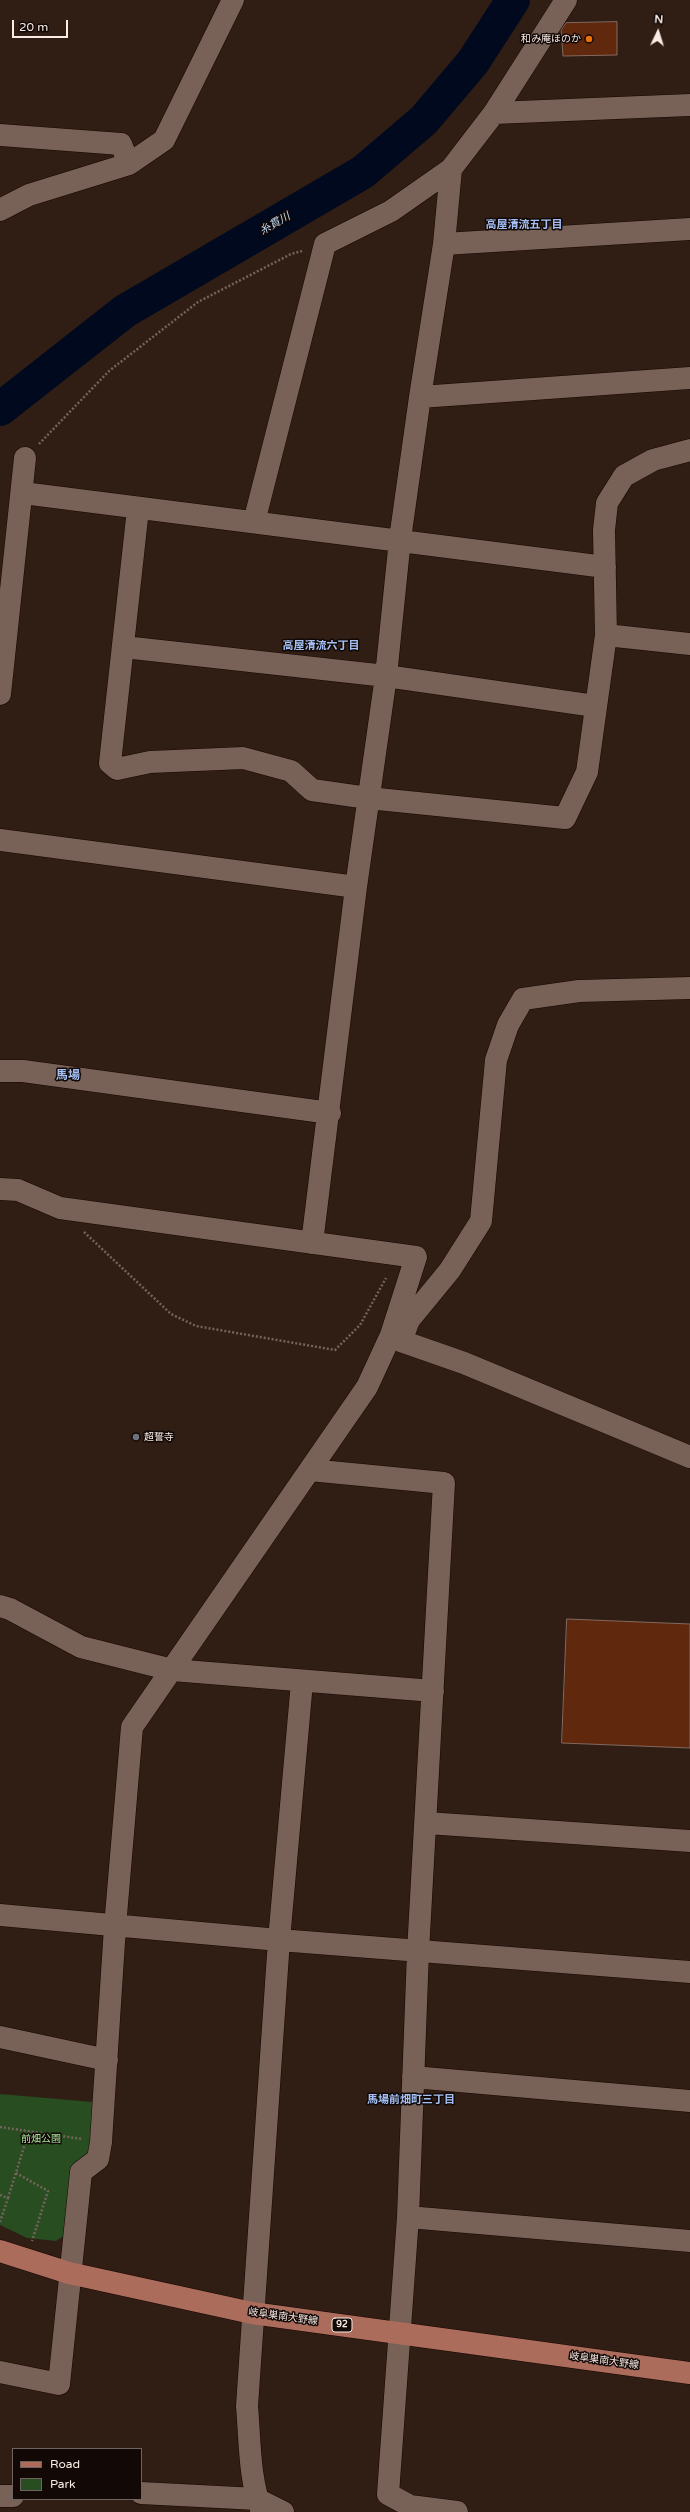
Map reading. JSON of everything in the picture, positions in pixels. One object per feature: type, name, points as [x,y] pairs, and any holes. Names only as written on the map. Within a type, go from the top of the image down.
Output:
[{"type":"main road","name":"岐阜巣南大野線","points":[[0,2251],[69,2273],[252,2313],[401,2332],[690,2373]]},
{"type":"street","points":[[0,210],[29,195],[130,164],[164,140],[233,0]]},
{"type":"street","points":[[254,522],[325,244],[391,211],[451,169],[494,113],[566,0]]},
{"type":"street","points":[[494,113],[690,105]]},
{"type":"street","points":[[0,135],[121,144],[130,164]]},
{"type":"street","points":[[312,1243],[330,1113],[356,887],[386,676],[400,539],[444,244],[451,169]]},
{"type":"street","points":[[444,244],[690,229]]},
{"type":"street","points":[[420,397],[690,378]]},
{"type":"street","points":[[138,509],[124,647],[110,763],[117,769],[150,762],[243,758],[291,771],[312,790],[368,798],[565,818],[587,772],[606,635],[604,530],[607,503],[624,476],[653,460],[690,450]]},
{"type":"street","points":[[0,694],[2,665],[23,493],[25,458]]},
{"type":"street","points":[[23,493],[138,509],[400,539],[605,566]]},
{"type":"street","points":[[606,635],[690,644]]},
{"type":"street","points":[[124,647],[386,676],[595,706]]},
{"type":"street","points":[[0,840],[356,887]]},
{"type":"street","points":[[0,2372],[59,2384],[69,2273],[81,2172],[98,2159],[101,2142],[115,1927],[132,1727],[367,1387],[396,1338],[450,1270],[481,1221],[496,1060],[508,1025],[522,999],[579,990],[690,988]]},
{"type":"street","points":[[0,1071],[23,1071],[330,1113]]},
{"type":"street","points":[[0,1189],[18,1190],[60,1208],[416,1257],[396,1338]]},
{"type":"street","points":[[396,1338],[464,1363],[690,1457]]},
{"type":"street","points":[[310,1470],[444,1483],[427,1824],[418,1952],[408,2217],[401,2332],[388,2494],[410,2506],[458,2512]]},
{"type":"street","points":[[0,1606],[10,1609],[81,1647],[172,1670],[302,1682],[434,1690]]},
{"type":"street","points":[[260,2505],[252,2470],[247,2406],[252,2313],[279,1940],[302,1682]]},
{"type":"street","points":[[427,1824],[690,1841]]},
{"type":"street","points":[[0,1915],[115,1927],[418,1952],[690,1972]]},
{"type":"street","points":[[0,2037],[107,2060]]},
{"type":"street","points":[[413,2078],[690,2101]]},
{"type":"street","points":[[408,2217],[690,2242]]},
{"type":"street","points":[[142,2493],[260,2505],[283,2512]]},
{"type":"street","points":[[0,2496],[12,2496]]},
{"type":"path","points":[[25,458],[109,371],[198,302],[291,254],[325,244]]},
{"type":"path","points":[[60,1208],[171,1314],[196,1326],[335,1350],[360,1324],[400,1255]]},
{"type":"path","points":[[0,2127],[101,2142]]},
{"type":"path","points":[[0,2222],[29,2131]]},
{"type":"path","points":[[16,2173],[48,2191],[26,2260]]},
{"type":"path","points":[[0,2195],[8,2198]]},
{"type":"green space","name":"前畑公園","points":[[0,2094],[93,2102],[90,2151],[75,2163],[70,2232],[56,2241],[27,2238],[0,2225]]},
{"type":"building","name":"和み庵ほのか","points":[[617,22],[617,55],[563,56],[561,30],[566,23]]},
{"type":"building","points":[[567,1619],[690,1624],[690,1748],[562,1743]]},
{"type":"waterway","name":"糸貫川","points":[[0,409],[125,311],[363,172],[424,120],[473,62],[513,0]]},
{"type":"place","name":"和み庵ほのか","points":[[589,39]]},
{"type":"place","name":"超誓寺","points":[[136,1437]]},
{"type":"district","name":"高屋清流五丁目","points":[[524,225]]},
{"type":"district","name":"高屋清流六丁目","points":[[321,646]]},
{"type":"district","name":"馬場","points":[[68,1076]]},
{"type":"district","name":"馬場前畑町三丁目","points":[[411,2100]]}]
